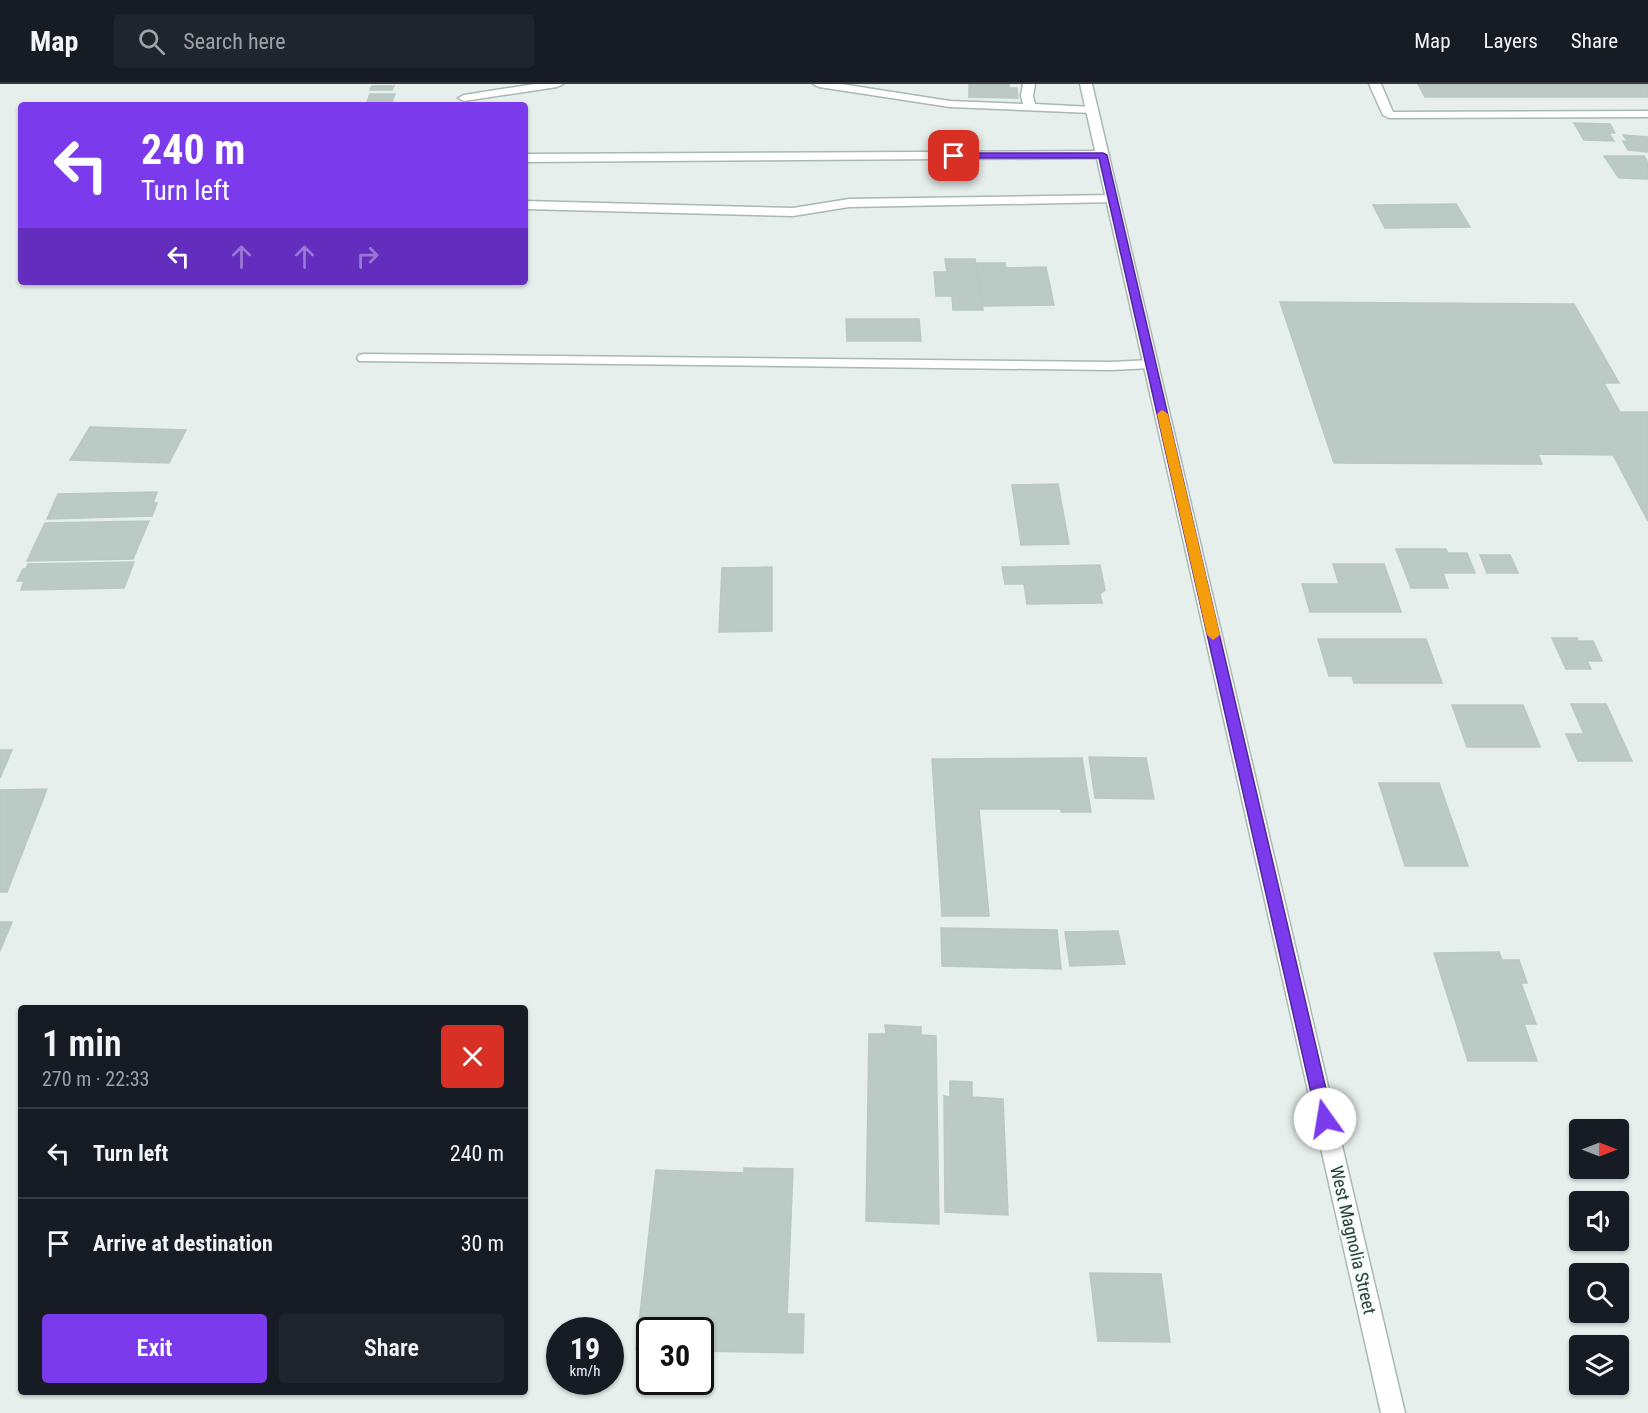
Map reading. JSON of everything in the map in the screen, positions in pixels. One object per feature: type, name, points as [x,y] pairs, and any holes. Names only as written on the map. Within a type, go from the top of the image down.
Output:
[{"type":"street","points":[[464,98],[557,84]]},
{"type":"street","points":[[819,84],[950,104],[1092,110]]},
{"type":"street","points":[[1029,84],[1027,96],[1030,108]]},
{"type":"street","name":"West Magnolia Street","points":[[1086,84],[1393,1413]]},
{"type":"street","points":[[1375,84],[1389,115],[1648,114]]},
{"type":"street","points":[[528,158],[1103,155]]},
{"type":"street","points":[[528,205],[675,207],[792,212],[849,203],[1113,199]]},
{"type":"street","points":[[364,358],[1111,366],[1151,364]]},
{"type":"building","points":[[969,84],[1009,84],[1009,88],[1017,88],[1018,98],[969,97]]},
{"type":"building","points":[[1418,84],[1648,84],[1648,97],[1425,97]]},
{"type":"building","points":[[372,86],[394,86],[392,90],[370,90]]},
{"type":"building","points":[[370,94],[395,94],[392,102],[367,102]]},
{"type":"building","points":[[1574,123],[1610,124],[1615,133],[1609,133],[1614,141],[1584,140]]},
{"type":"building","points":[[1623,135],[1648,137],[1648,152],[1628,150],[1623,141],[1628,142]]},
{"type":"building","points":[[1604,156],[1644,156],[1648,163],[1648,179],[1619,178]]},
{"type":"building","points":[[1456,204],[1470,227],[1385,228],[1373,205]]},
{"type":"building","points":[[945,259],[975,259],[983,310],[953,310],[952,296],[936,296],[934,272],[947,272]]},
{"type":"building","points":[[977,263],[1005,263],[1006,268],[1046,267],[1054,305],[984,306]]},
{"type":"building","points":[[1280,302],[1574,304],[1619,383],[1604,383],[1620,412],[1648,412],[1648,521],[1613,455],[1538,454],[1542,464],[1334,463]]},
{"type":"building","points":[[846,319],[919,319],[921,341],[847,341]]},
{"type":"building","points":[[90,427],[186,430],[169,463],[70,460]]},
{"type":"building","points":[[1058,484],[1069,544],[1021,545],[1012,485]]},
{"type":"building","points":[[157,492],[153,503],[157,503],[152,516],[47,519],[58,494]]},
{"type":"building","points":[[149,521],[133,559],[27,561],[45,523]]},
{"type":"building","points":[[1396,549],[1446,549],[1448,553],[1467,553],[1475,573],[1443,573],[1448,588],[1411,588]]},
{"type":"building","points":[[1480,555],[1510,555],[1518,573],[1487,573]]},
{"type":"building","points":[[134,562],[124,588],[21,590],[24,581],[17,581],[28,564]]},
{"type":"building","points":[[1333,564],[1384,564],[1401,612],[1310,612],[1302,584],[1339,584]]},
{"type":"building","points":[[1100,565],[1105,590],[1100,594],[1102,603],[1027,604],[1024,584],[1005,584],[1002,567]]},
{"type":"building","points":[[772,567],[772,631],[719,632],[722,568]]},
{"type":"building","points":[[1552,638],[1577,638],[1578,641],[1593,641],[1602,661],[1587,661],[1591,669],[1566,669]]},
{"type":"building","points":[[1318,639],[1426,639],[1442,683],[1354,683],[1352,676],[1329,676]]},
{"type":"building","points":[[1571,704],[1606,704],[1632,761],[1578,761],[1566,734],[1584,734]]},
{"type":"building","points":[[1452,705],[1523,705],[1540,747],[1467,747]]},
{"type":"building","points":[[0,750],[12,750],[0,778]]},
{"type":"building","points":[[1089,757],[1146,758],[1154,799],[1095,798]]},
{"type":"building","points":[[1082,758],[1091,812],[1061,812],[1061,809],[979,809],[989,916],[942,916],[932,759]]},
{"type":"building","points":[[1379,783],[1439,783],[1468,866],[1405,866]]},
{"type":"building","points":[[47,789],[7,892],[0,892],[0,790]]},
{"type":"building","points":[[0,922],[12,922],[0,951]]},
{"type":"building","points":[[941,928],[1057,930],[1061,969],[942,966]]},
{"type":"building","points":[[1118,931],[1125,964],[1070,966],[1065,932]]},
{"type":"building","points":[[1499,952],[1502,960],[1519,960],[1527,983],[1521,983],[1536,1024],[1524,1024],[1537,1061],[1468,1061],[1434,953]]},
{"type":"building","points":[[885,1025],[921,1027],[921,1035],[936,1036],[939,1224],[866,1221],[869,1034],[886,1034]]},
{"type":"building","points":[[950,1081],[972,1082],[972,1097],[1003,1099],[1008,1215],[945,1212],[944,1096],[950,1097]]},
{"type":"building","points":[[744,1168],[793,1169],[787,1314],[804,1314],[803,1353],[714,1351],[714,1317],[640,1317],[656,1170],[744,1173]]},
{"type":"building","points":[[1090,1273],[1161,1274],[1170,1342],[1098,1341]]},
{"type":"slow traffic","points":[[1162,414],[1213,635]]},
{"type":"route","points":[[954,156],[1103,155],[1325,1119]]}]
